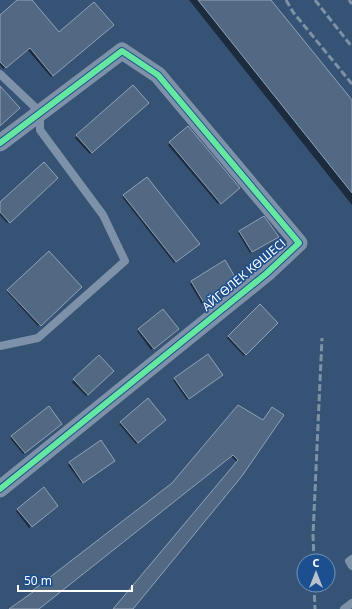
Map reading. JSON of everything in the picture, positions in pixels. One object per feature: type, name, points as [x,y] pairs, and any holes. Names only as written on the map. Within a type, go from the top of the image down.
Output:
[{"type":"street","name":"АЙГӨЛЕК КӨШЕСІ","points":[[0,489],[267,273],[299,243],[158,75],[122,51],[40,112]]},
{"type":"street","points":[[0,144],[40,112]]},
{"type":"lane","points":[[0,74],[40,112],[40,130],[103,215],[125,261],[38,338],[0,346]]},
{"type":"lane","points":[[352,559],[349,561],[352,566]]},
{"type":"lane","points":[[344,609],[352,603]]},
{"type":"building","points":[[17,0],[32,0],[59,32],[94,2],[114,25],[53,76],[30,48],[6,68],[0,62],[0,15]]},
{"type":"building","points":[[198,0],[271,0],[352,100],[352,193]]},
{"type":"building","points":[[133,85],[149,103],[92,153],[76,135]]},
{"type":"building","points":[[0,86],[20,108],[0,126]]},
{"type":"building","points":[[188,126],[240,188],[221,204],[169,142]]},
{"type":"building","points":[[44,162],[58,178],[10,223],[0,212],[0,202]]},
{"type":"building","points":[[147,177],[200,244],[176,262],[123,195]]},
{"type":"building","points":[[264,216],[279,237],[252,252],[239,231]]},
{"type":"building","points":[[49,251],[82,287],[41,326],[7,290]]},
{"type":"building","points":[[225,260],[238,282],[204,303],[191,281]]},
{"type":"building","points":[[260,304],[278,323],[246,355],[228,336]]},
{"type":"building","points":[[163,309],[179,329],[154,349],[138,329]]},
{"type":"building","points":[[208,354],[223,375],[189,399],[174,378]]},
{"type":"building","points":[[99,355],[114,371],[88,395],[73,379]]},
{"type":"building","points":[[148,398],[166,420],[138,443],[120,422]]},
{"type":"building","points":[[238,405],[263,420],[272,407],[284,415],[242,476],[133,609],[113,609],[238,460],[233,455],[39,609],[9,609],[33,592],[32,591],[172,483]]},
{"type":"building","points":[[49,406],[62,424],[25,453],[11,436]]},
{"type":"building","points":[[101,440],[115,461],[83,483],[69,462]]},
{"type":"building","points":[[44,487],[58,506],[32,527],[17,509]]},
{"type":"railway","points":[[286,0],[293,12],[352,84]]},
{"type":"railway","points":[[315,0],[352,47]]},
{"type":"railway","points":[[349,0],[352,4]]},
{"type":"railway","points":[[314,553],[313,535],[322,338]]},
{"type":"railway","points":[[314,593],[315,609]]},
{"type":"cycle path","points":[[0,143],[122,51],[158,75],[299,243],[267,273],[0,489]]}]
